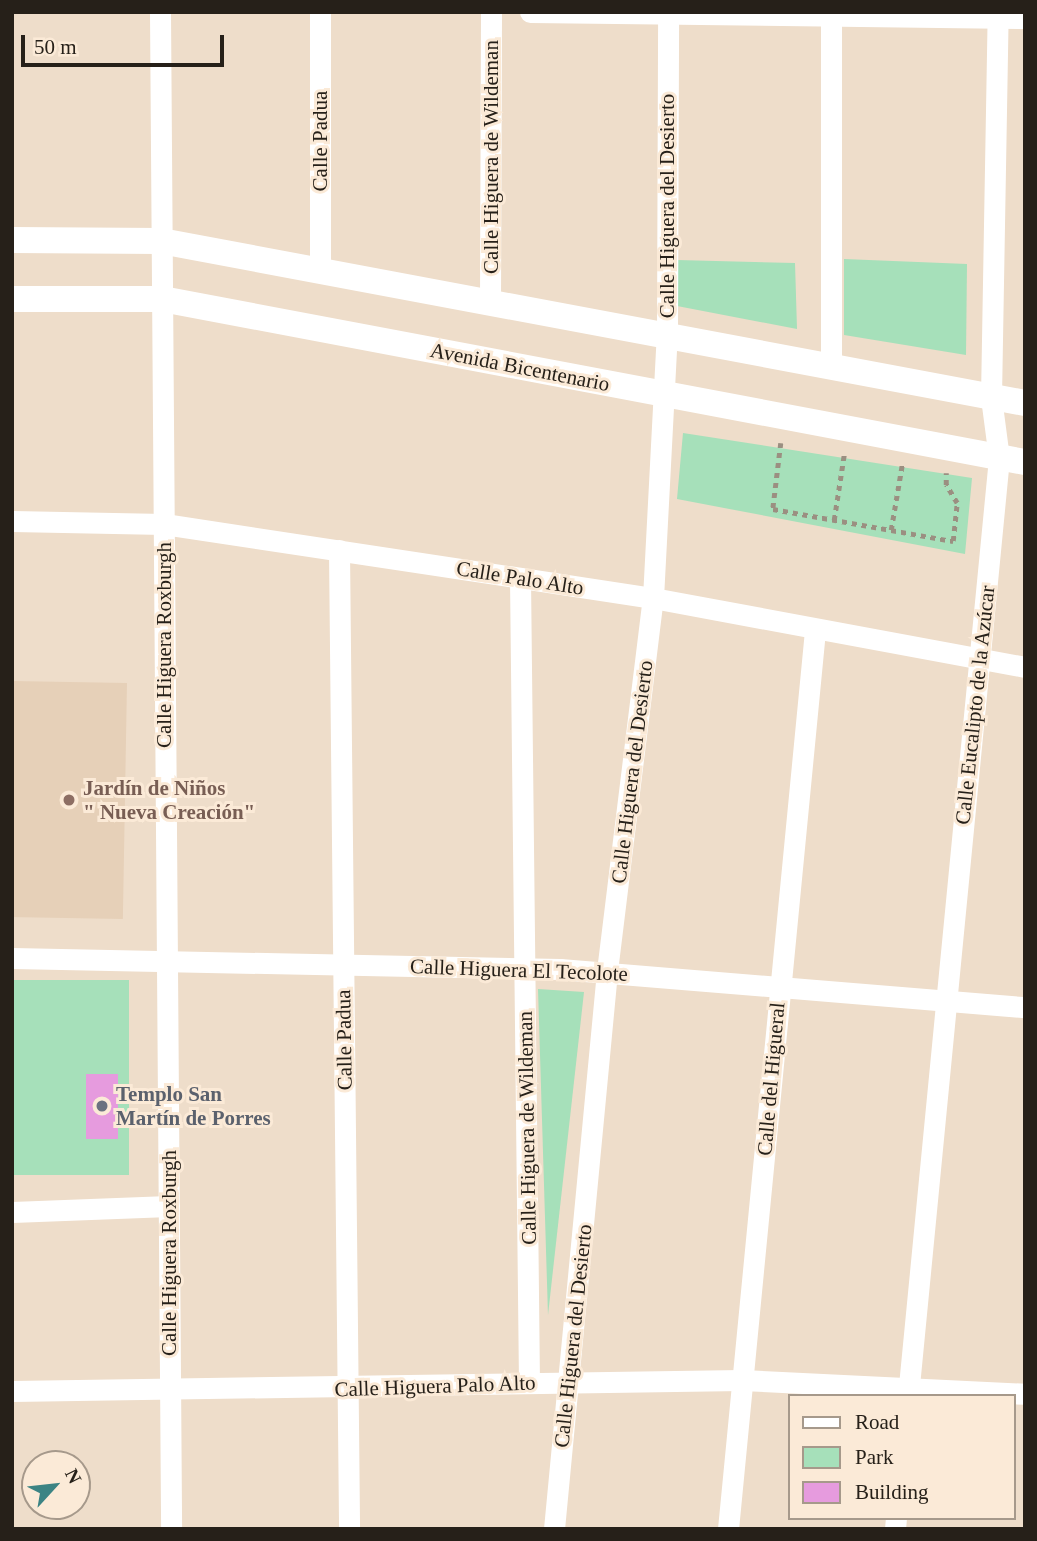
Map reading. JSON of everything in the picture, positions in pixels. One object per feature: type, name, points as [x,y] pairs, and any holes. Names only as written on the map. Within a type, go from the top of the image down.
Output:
[{"type":"street","name":"Calle Higuera Roxburgh","points":[[160,12],[171,1529]]},
{"type":"street","name":"Calle Padua","points":[[320,12],[320,270]]},
{"type":"street","name":"Calle Higuera de Wildeman","points":[[490,302],[491,12]]},
{"type":"street","points":[[530,12],[998,15],[1025,18]]},
{"type":"street","name":"Calle Higuera del Desierto","points":[[554,1529],[607,971],[653,598],[667,335],[668,13]]},
{"type":"street","points":[[831,14],[831,366]]},
{"type":"street","name":"Calle Eucalipto de la Azúcar","points":[[908,1392],[999,457],[991,397],[998,15]]},
{"type":"street","points":[[12,240],[162,241],[1025,403]]},
{"type":"street","name":"Avenida Bicentenario","points":[[12,299],[162,299],[1025,462]]},
{"type":"street","name":"Calle Palo Alto","points":[[12,521],[164,524],[653,598],[1025,667]]},
{"type":"street","name":"Calle Padua","points":[[339,550],[349,1529]]},
{"type":"street","name":"Calle Higuera de Wildeman","points":[[520,578],[529,1383]]},
{"type":"street","name":"Calle del Higueral","points":[[728,1529],[815,630]]},
{"type":"street","name":"Calle Higuera El Tecolote","points":[[12,958],[607,971],[1025,1007]]},
{"type":"street","points":[[12,1212],[169,1206]]},
{"type":"street","name":"Calle Higuera Palo Alto","points":[[12,1391],[347,1389],[742,1380],[908,1392],[1025,1394]]},
{"type":"path","points":[[781,443],[773,509],[953,541],[957,503],[946,485],[947,471]]},
{"type":"path","points":[[834,520],[844,453]]},
{"type":"path","points":[[891,530],[902,463]]},
{"type":"shaded area","name":"Jardín de Niños \" Nueva Creación\"","points":[[12,681],[127,683],[123,919],[12,917]]},
{"type":"green space","points":[[844,259],[967,264],[966,355],[844,335]]},
{"type":"green space","points":[[677,260],[795,263],[797,329],[677,306]]},
{"type":"green space","points":[[683,433],[972,478],[965,554],[677,499]]},
{"type":"green space","points":[[12,980],[129,980],[129,1175],[12,1175]]},
{"type":"green space","points":[[538,989],[584,992],[548,1315]]},
{"type":"building","name":"Templo San Martín de Porres","points":[[86,1074],[118,1074],[118,1139],[86,1139]]},
{"type":"place","name":"Jardín de Niños \" Nueva Creación\"","points":[[69,800]]},
{"type":"place","name":"Templo San Martín de Porres","points":[[102,1106]]}]
